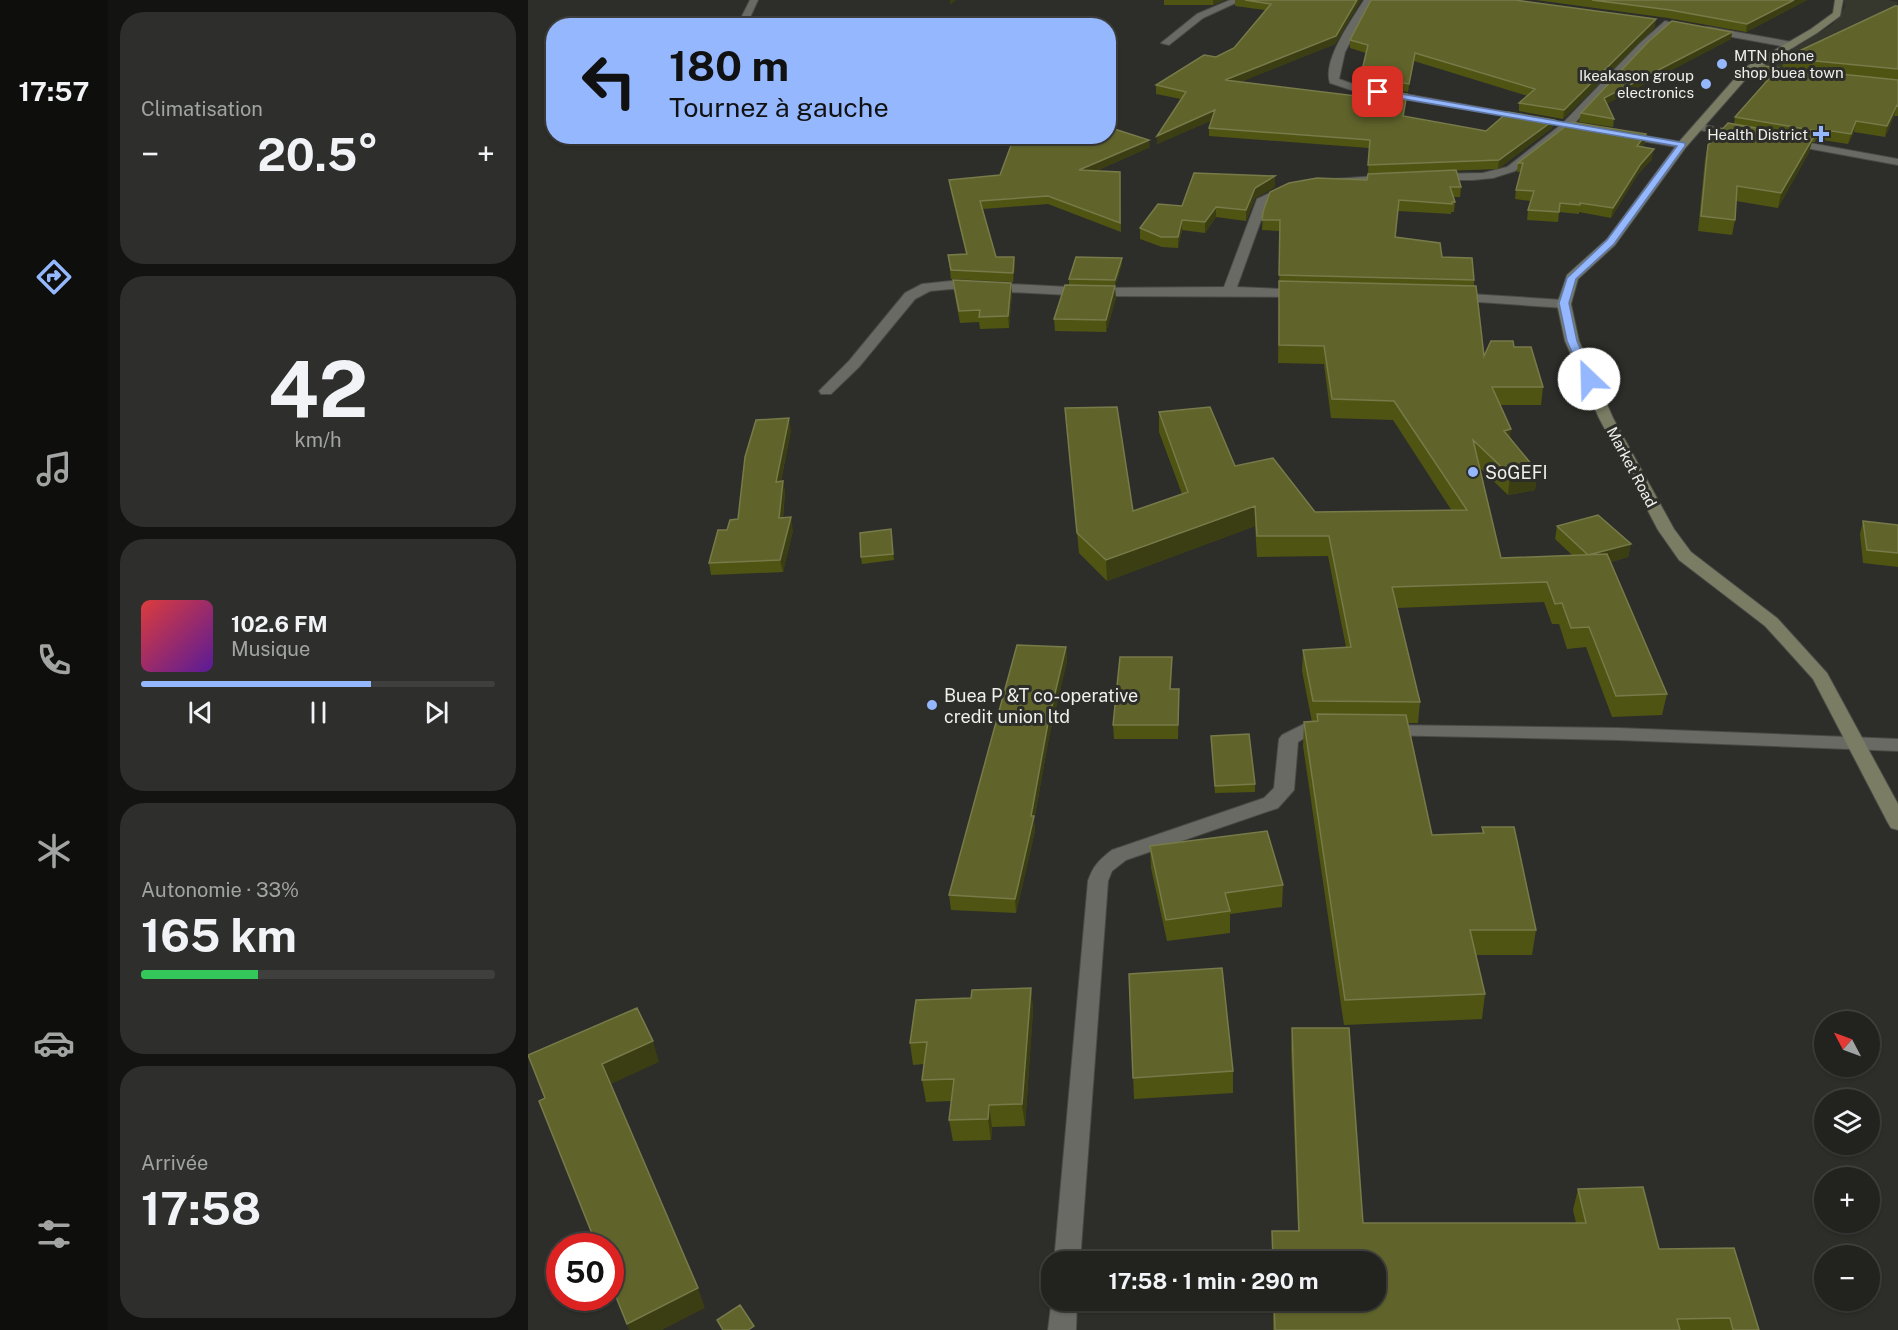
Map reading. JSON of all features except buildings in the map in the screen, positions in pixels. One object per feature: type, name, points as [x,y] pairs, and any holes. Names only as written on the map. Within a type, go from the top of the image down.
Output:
[{"type":"main road","points":[[1564,303],[1572,278],[1611,242],[1682,145],[1748,70],[1792,45],[1837,14],[1839,0]]},
{"type":"main road","name":"Market Road","points":[[1564,303],[1572,341],[1606,418],[1666,530],[1684,556],[1771,622],[1821,677],[1898,823]]},
{"type":"street","points":[[745,18],[754,0]]},
{"type":"street","points":[[1166,43],[1200,16],[1238,0]]},
{"type":"street","points":[[1368,0],[1336,62],[1334,81],[1354,88],[1543,122]]},
{"type":"street","points":[[1321,183],[1501,174],[1566,126],[1662,23],[1679,25]]},
{"type":"street","points":[[1702,29],[1792,45]]},
{"type":"street","points":[[1748,70],[1770,73]]},
{"type":"street","points":[[1698,127],[1754,137]]},
{"type":"street","points":[[1613,134],[1682,145]]},
{"type":"street","points":[[1777,141],[1898,162]]},
{"type":"street","points":[[1228,291],[1263,199],[1285,188],[1301,185]]},
{"type":"street","points":[[826,391],[854,364],[910,296],[927,287],[951,285],[1088,292],[1228,291],[1315,294]]},
{"type":"street","points":[[1442,297],[1564,303]]},
{"type":"street","points":[[1068,1251],[1098,881],[1103,867],[1119,855],[1271,803],[1284,790],[1289,739],[1304,730],[1618,734],[1898,745]]},
{"type":"street","points":[[1062,1330],[1063,1311]]},
{"type":"shaded area","points":[[1844,0],[1897,2],[1898,83],[1756,70],[1832,25],[1845,7]]},
{"type":"place","name":"MTN phone shop buea town","points":[[1722,64]]},
{"type":"place","name":"Ikeakason group electronics","points":[[1706,84]]},
{"type":"place","name":"Health District","points":[[1821,134]]},
{"type":"place","name":"SoGEFI","points":[[1473,472]]},
{"type":"place","name":"Buea P &T co-operative credit union ltd","points":[[932,705]]},
{"type":"route","points":[[1378,92],[1682,145],[1611,242],[1572,278],[1564,303],[1572,341],[1589,379]]}]
